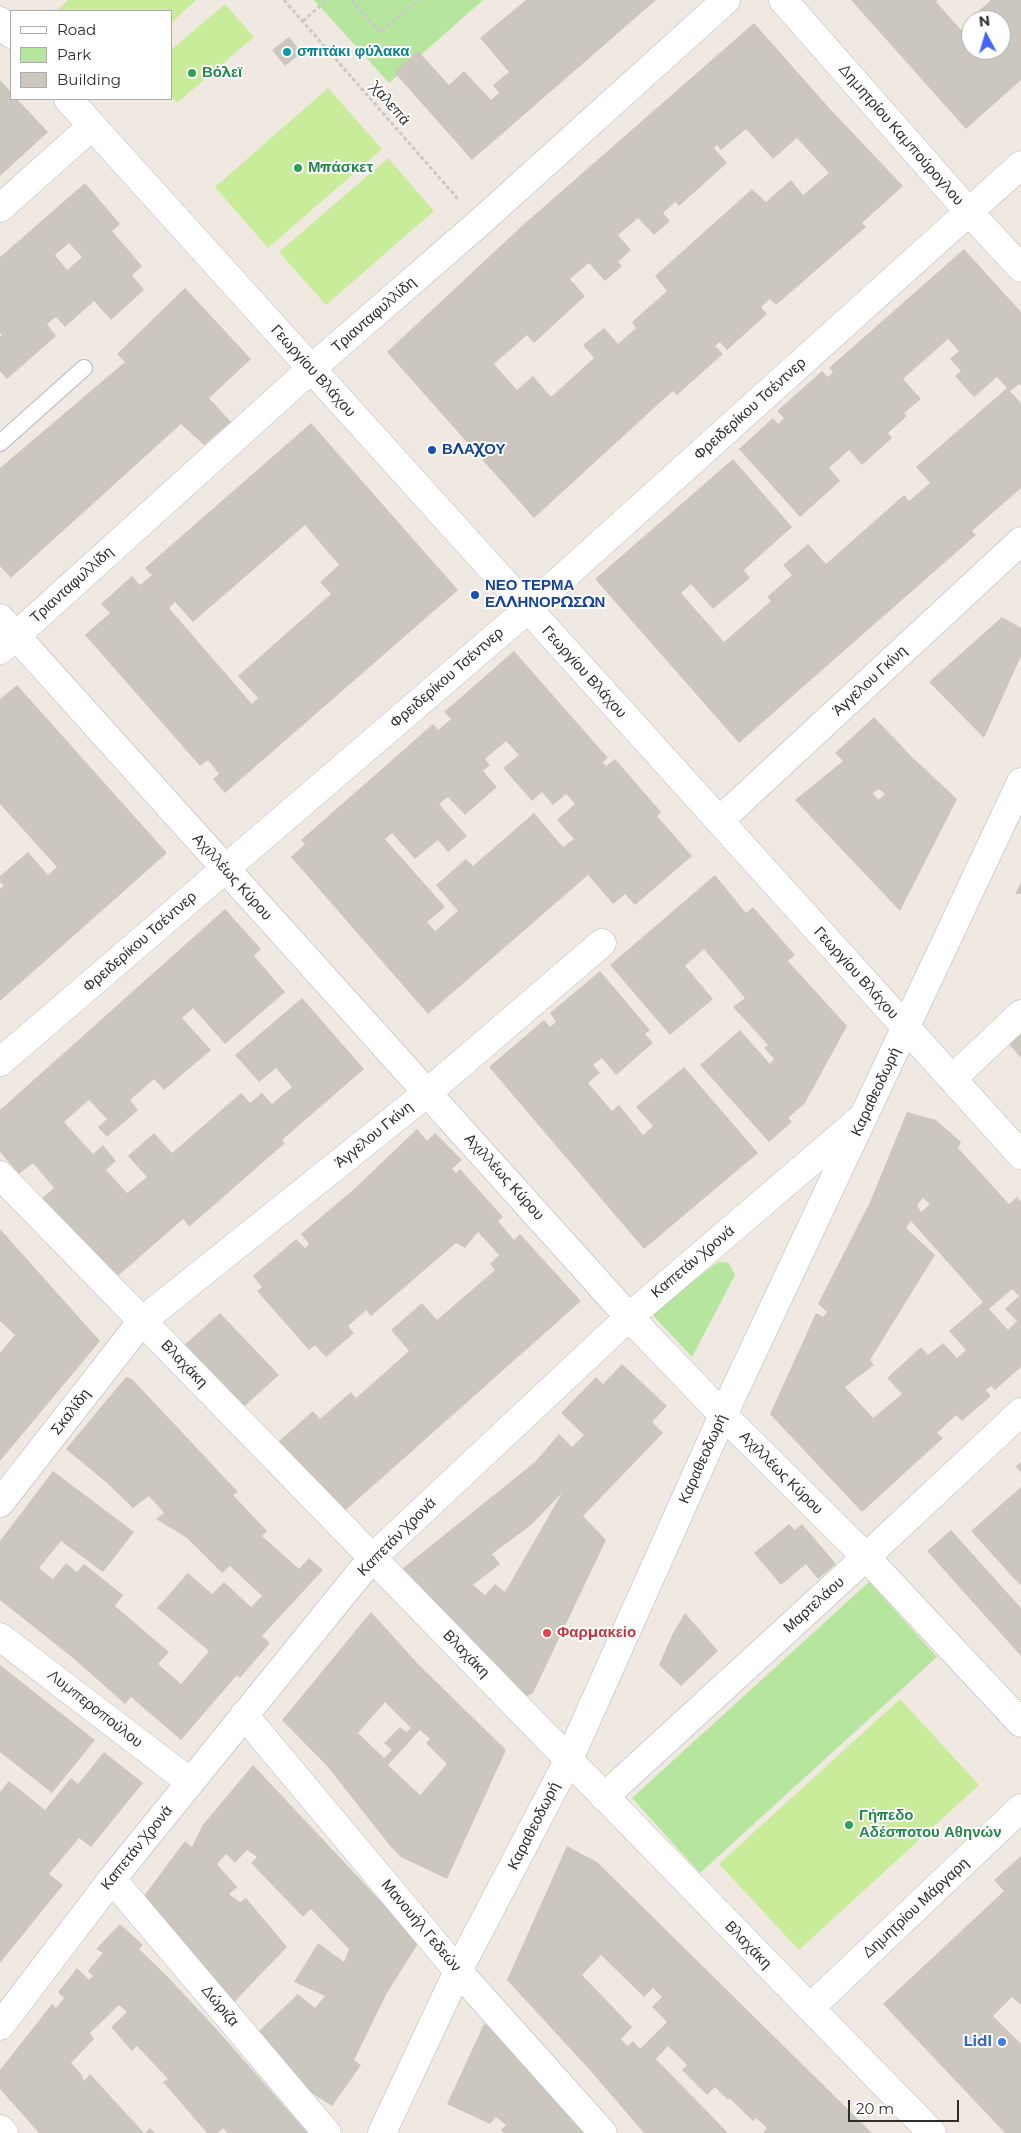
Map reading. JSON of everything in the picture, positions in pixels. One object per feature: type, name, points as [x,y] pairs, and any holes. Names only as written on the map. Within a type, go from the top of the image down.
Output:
[{"type":"street","name":"Τριανταφυλλίδη","points":[[5,635],[479,223],[726,0]]},
{"type":"street","name":"Δημητρίου Καμπούρογλου","points":[[783,0],[969,212],[1021,268]]},
{"type":"street","points":[[0,21],[10,33]]},
{"type":"street","name":"Γεωργίου Βλάχου","points":[[69,100],[1021,1155]]},
{"type":"street","points":[[0,208],[92,126]]},
{"type":"street","name":"Φρειδερίκου Τσέντνερ","points":[[0,1062],[528,609],[1021,165]]},
{"type":"street","name":"Άγγελου Γκίνη","points":[[719,821],[1021,541]]},
{"type":"street","name":"Αχιλλέως Κύρου","points":[[5,635],[224,868],[428,1092],[628,1317],[723,1415],[866,1557],[1021,1723]]},
{"type":"street","name":"Καραθεοδωρή","points":[[382,2133],[458,1971],[569,1759],[723,1415],[906,1029],[920,993],[1021,782]]},
{"type":"street","name":"Άγγελου Γκίνη","points":[[142,1322],[428,1092],[602,943]]},
{"type":"street","points":[[952,1080],[1021,1014]]},
{"type":"street","name":"Καπετάν Χρονά","points":[[0,2026],[112,1879],[372,1558],[628,1317],[864,1116]]},
{"type":"street","name":"Βλαχάκη","points":[[0,1175],[932,2133]]},
{"type":"street","name":"Σκαλίδη","points":[[0,1503],[142,1322]]},
{"type":"street","name":"Μαρτελάου","points":[[604,1796],[866,1557],[1021,1412]]},
{"type":"street","name":"Λυμπεροπούλου","points":[[0,1636],[190,1782]]},
{"type":"street","name":"Μανουήλ Γεδεών","points":[[244,1716],[458,1971],[603,2133]]},
{"type":"street","name":"Δημητρίου Μάργαρη","points":[[810,2008],[1021,1808]]},
{"type":"street","name":"Δώριζα","points":[[112,1879],[328,2133]]},
{"type":"street","points":[[0,2129],[4,2133]]},
{"type":"lane","points":[[0,442],[84,368]]},
{"type":"path","name":"Χαλεπά","points":[[284,0],[479,223]]},
{"type":"path","points":[[303,21],[327,0]]},
{"type":"path","points":[[351,0],[380,32],[418,0]]},
{"type":"green space","points":[[68,0],[196,0],[172,22],[172,10],[57,10]]},
{"type":"green space","points":[[314,0],[483,0],[389,83]]},
{"type":"green space","name":"Βόλεϊ","points":[[225,4],[254,37],[177,103],[172,97],[172,49]]},
{"type":"green space","name":"Μπάσκετ","points":[[328,88],[382,149],[268,248],[215,187]]},
{"type":"green space","name":"Μπάσκετ","points":[[388,158],[434,211],[326,305],[279,252]]},
{"type":"green space","points":[[718,1262],[729,1263],[735,1275],[692,1357],[651,1313]]},
{"type":"green space","points":[[869,1582],[937,1657],[700,1873],[632,1798]]},
{"type":"green space","name":"Γήπεδο Αδέσποτου Αθηνών","points":[[900,1699],[979,1785],[799,1950],[719,1864]]},
{"type":"building","points":[[526,0],[656,0],[472,160],[394,72],[418,51],[449,85],[464,71],[491,100],[499,93],[493,85],[509,72],[480,38]]},
{"type":"building","points":[[851,0],[938,0],[936,2],[961,30],[961,60],[1011,60],[1011,10],[980,10],[991,0],[1021,0],[1021,80],[966,129]]},
{"type":"building","points":[[754,23],[830,109],[903,186],[862,223],[866,227],[776,305],[770,299],[761,307],[767,314],[727,350],[720,342],[715,346],[723,354],[677,395],[673,391],[666,397],[534,518],[387,352],[523,225]],"holes":[[[746,129],[773,159],[797,138],[829,173],[803,195],[791,180],[766,202],[752,189],[655,276],[667,291],[632,322],[636,328],[618,344],[604,328],[583,345],[594,358],[551,397],[533,376],[517,390],[494,364],[527,335],[534,343],[585,296],[570,279],[589,263],[605,281],[622,266],[618,262],[631,250],[618,235],[638,218],[654,235],[670,221],[663,213],[675,202],[679,206],[727,163],[714,148],[717,145],[721,150]]]},
{"type":"building","name":"σπιτάκι φύλακα","points":[[289,37],[302,53],[285,66],[272,50]]},
{"type":"building","points":[[0,80],[10,91],[10,100],[18,100],[48,132],[0,176]]},
{"type":"building","points":[[85,183],[120,224],[112,231],[142,266],[132,275],[144,290],[111,320],[94,301],[65,327],[56,317],[47,324],[56,336],[7,379],[0,371],[0,337],[2,335],[0,333],[0,257]],"holes":[[[69,243],[82,257],[67,270],[55,255]]]},
{"type":"building","points":[[964,249],[1021,312],[1021,386],[1019,384],[1010,391],[1021,403],[1021,488],[972,531],[976,535],[739,743],[595,579],[733,459],[792,527],[744,570],[750,578],[713,609],[691,584],[681,593],[724,642],[771,601],[767,597],[792,575],[783,565],[808,544],[826,564],[904,495],[909,501],[930,483],[916,467],[1007,388],[997,377],[974,397],[955,376],[961,371],[950,359],[959,351],[948,339],[903,379],[921,399],[904,413],[907,416],[888,433],[892,438],[862,465],[849,450],[829,468],[840,481],[800,517],[739,449],[773,418],[778,424],[784,418],[777,411],[822,371],[828,377],[833,372],[829,368]]},
{"type":"building","points":[[185,288],[251,359],[209,398],[231,422],[204,445],[181,424],[11,578],[0,566],[0,468],[125,362],[117,354]]},
{"type":"building","points":[[311,423],[458,590],[225,793],[213,779],[219,774],[208,760],[200,766],[85,635],[110,613],[101,604],[132,576],[140,585],[152,575],[145,568]],"holes":[[[305,525],[339,565],[320,582],[331,594],[238,676],[258,698],[252,704],[169,608],[175,602],[193,622]]]},
{"type":"building","points":[[1002,617],[1021,628],[1021,656],[984,738],[929,682]]},
{"type":"building","points":[[514,651],[608,758],[603,762],[606,766],[615,759],[661,812],[657,816],[692,856],[635,905],[625,894],[613,904],[588,875],[428,1014],[291,857],[305,844],[301,840],[433,724],[438,730],[451,719],[444,712]],"holes":[[[506,741],[519,755],[503,768],[532,801],[542,792],[553,805],[566,794],[575,804],[557,820],[574,839],[563,847],[534,813],[473,866],[466,859],[436,885],[458,911],[435,931],[427,922],[445,907],[385,839],[392,833],[415,859],[438,840],[448,852],[467,836],[439,804],[448,797],[465,815],[497,787],[483,771],[490,765],[485,759]]]},
{"type":"building","points":[[17,685],[167,853],[0,1001],[0,889],[4,886],[0,882],[0,876],[28,852],[48,875],[57,867],[0,804],[0,699]]},
{"type":"building","points":[[874,717],[912,757],[957,799],[900,911],[795,800],[843,761],[835,753]],"holes":[[[879,789],[885,794],[878,800],[873,793]]]},
{"type":"building","points":[[715,875],[746,913],[753,907],[795,955],[788,961],[847,1026],[805,1103],[788,1118],[792,1122],[769,1142],[700,1065],[740,1030],[770,1064],[774,1059],[764,1048],[768,1045],[733,1007],[745,998],[704,949],[685,966],[713,999],[670,1035],[610,965]]},
{"type":"building","points":[[1021,882],[1021,894],[1015,894]]},
{"type":"building","points":[[225,909],[261,949],[254,956],[285,992],[225,1044],[193,1008],[182,1018],[211,1050],[164,1090],[154,1079],[130,1100],[138,1110],[107,1137],[98,1127],[107,1119],[89,1100],[64,1122],[93,1154],[103,1145],[116,1161],[106,1170],[127,1193],[147,1177],[128,1156],[154,1133],[172,1153],[241,1093],[250,1103],[262,1093],[272,1104],[292,1087],[276,1068],[259,1082],[235,1055],[302,998],[364,1069],[282,1140],[285,1143],[189,1227],[183,1219],[112,1281],[41,1199],[54,1188],[33,1163],[19,1174],[0,1152],[0,1110]]},
{"type":"building","points":[[600,971],[650,1030],[645,1034],[653,1043],[616,1075],[602,1058],[593,1065],[600,1073],[588,1083],[612,1111],[619,1105],[643,1135],[653,1126],[636,1107],[684,1067],[758,1153],[644,1249],[489,1067],[544,1020],[550,1027],[556,1022],[550,1013]]},
{"type":"building","points":[[1021,1034],[1021,1058],[1009,1044]]},
{"type":"building","points":[[907,1112],[936,1120],[961,1142],[958,1148],[1009,1204],[1017,1197],[1021,1202],[1021,1367],[995,1390],[991,1386],[986,1390],[991,1396],[962,1421],[956,1415],[937,1433],[943,1438],[862,1512],[770,1414],[816,1313],[823,1317],[827,1312],[818,1304],[870,1202]],"holes":[[[923,1198],[930,1204],[921,1212],[917,1205]],[[911,1221],[983,1302],[949,1331],[966,1350],[957,1358],[943,1343],[928,1355],[921,1347],[887,1378],[902,1394],[873,1418],[845,1387],[874,1365],[870,1360],[935,1255],[906,1228]],[[1012,1289],[1019,1296],[1005,1309],[1017,1321],[1008,1330],[989,1309]]]},
{"type":"building","points":[[417,1129],[427,1141],[435,1133],[462,1160],[452,1169],[456,1173],[460,1169],[503,1217],[498,1221],[514,1240],[520,1234],[581,1301],[339,1516],[276,1444],[313,1411],[320,1419],[351,1392],[356,1398],[409,1351],[391,1330],[422,1303],[437,1320],[495,1270],[490,1264],[499,1255],[478,1232],[465,1248],[456,1243],[371,1316],[366,1310],[348,1326],[354,1333],[326,1357],[315,1345],[309,1350],[257,1291],[262,1287],[253,1276],[296,1239],[305,1248],[309,1244],[301,1234],[353,1190]]},
{"type":"building","points":[[0,1229],[100,1341],[0,1461],[0,1353],[15,1335],[0,1321]]},
{"type":"building","points":[[220,1313],[279,1375],[237,1413],[179,1350]]},
{"type":"building","points":[[622,1364],[667,1406],[652,1422],[663,1433],[583,1516],[606,1540],[533,1693],[524,1698],[397,1573],[535,1462],[559,1434],[572,1447],[584,1435],[561,1413],[596,1377],[603,1384]],"holes":[[[562,1493],[505,1592],[495,1584],[485,1595],[473,1585],[500,1564],[492,1554],[531,1525]]]},
{"type":"building","points":[[126,1377],[132,1379],[238,1492],[233,1495],[267,1531],[262,1536],[299,1569],[309,1558],[323,1570],[262,1636],[270,1643],[240,1678],[237,1675],[181,1740],[131,1697],[125,1704],[73,1658],[0,1600],[0,1541],[53,1471],[134,1532],[103,1572],[61,1541],[39,1568],[53,1579],[66,1563],[77,1572],[84,1564],[123,1595],[115,1606],[169,1652],[158,1664],[181,1684],[209,1651],[157,1608],[188,1573],[212,1594],[224,1582],[251,1607],[262,1596],[230,1566],[222,1573],[187,1538],[156,1519],[164,1513],[149,1496],[133,1508],[107,1483],[66,1449]]},
{"type":"building","points":[[1021,1462],[1021,1473],[1016,1466]]},
{"type":"building","points":[[1021,1487],[1021,1584],[1020,1585],[971,1531]]},
{"type":"building","points":[[789,1524],[795,1530],[802,1524],[836,1564],[818,1579],[806,1564],[781,1585],[754,1553]]},
{"type":"building","points":[[951,1530],[1021,1608],[1021,1656],[927,1551]]},
{"type":"building","points":[[371,1612],[419,1665],[506,1750],[447,1879],[401,1857],[327,1766],[282,1720]],"holes":[[[385,1702],[411,1728],[406,1732],[400,1727],[384,1743],[392,1750],[384,1758],[358,1733]],[[420,1730],[430,1739],[426,1743],[447,1764],[420,1795],[388,1765]]]},
{"type":"building","points":[[685,1613],[718,1651],[681,1686],[659,1665],[672,1635]]},
{"type":"building","points":[[0,1665],[95,1740],[52,1793],[0,1752]]},
{"type":"building","points":[[104,1752],[143,1783],[91,1847],[79,1838],[49,1874],[63,1885],[0,1963],[0,1792],[9,1781],[45,1810],[71,1778],[78,1784]]},
{"type":"building","points":[[253,1765],[419,1942],[387,1993],[354,2060],[361,2065],[332,2106],[310,2092],[257,2033],[298,1994],[315,2008],[325,1996],[294,1982],[318,1943],[344,1962],[349,1949],[311,1909],[303,1917],[251,1863],[257,1857],[247,1850],[235,1863],[226,1854],[217,1864],[237,1887],[229,1894],[240,1902],[246,1898],[287,1947],[234,2002],[141,1900],[185,1841],[192,1847],[202,1826]]},
{"type":"building","points":[[567,1846],[597,1862],[872,2133],[763,2133],[767,2128],[756,2118],[753,2121],[715,2087],[707,2095],[682,2070],[687,2065],[668,2046],[656,2059],[728,2133],[644,2133],[588,2068],[507,1980]],"holes":[[[601,1955],[644,1997],[653,1988],[662,1997],[652,2007],[667,2022],[640,2049],[633,2041],[627,2046],[621,2039],[632,2027],[582,1975]]]},
{"type":"building","points":[[1021,1856],[1021,2005],[1012,1997],[993,2016],[1021,2044],[1021,2133],[1005,2133],[883,2004],[1004,1891],[994,1880]]},
{"type":"building","points":[[120,1924],[143,1945],[139,1949],[219,2032],[308,2133],[228,2133],[223,2128],[218,2133],[207,2133],[163,2082],[168,2079],[137,2046],[132,2051],[111,2027],[127,2012],[119,2005],[90,2033],[94,2039],[71,2063],[81,2074],[84,2081],[90,2074],[144,2133],[39,2133],[0,2089],[0,2070],[52,2004],[56,2008],[61,2002],[64,1998],[58,1992],[77,1968],[89,1980],[93,1976],[88,1971],[103,1953],[96,1949]]},
{"type":"building","points":[[484,2024],[515,2036],[597,2133],[504,2133],[501,2130],[506,2125],[496,2117],[490,2124],[447,2104]]},
{"type":"building","points":[[150,2128],[155,2133],[145,2133]]},
{"type":"place","name":"σπιτάκι φύλακα","points":[[287,52]]},
{"type":"place","name":"Βόλεϊ","points":[[192,73]]},
{"type":"place","name":"Μπάσκετ","points":[[298,168]]},
{"type":"place","name":"ΒΛΑΧΟΥ","points":[[432,450]]},
{"type":"place","name":"ΝΕΟ ΤΕΡΜΑ ΕΛΛΗΝΟΡΩΣΩΝ","points":[[475,595]]},
{"type":"place","name":"Φαρμακείο","points":[[547,1633]]},
{"type":"place","name":"Γήπεδο Αδέσποτου Αθηνών","points":[[849,1825]]},
{"type":"place","name":"Lidl","points":[[1002,2042]]}]
